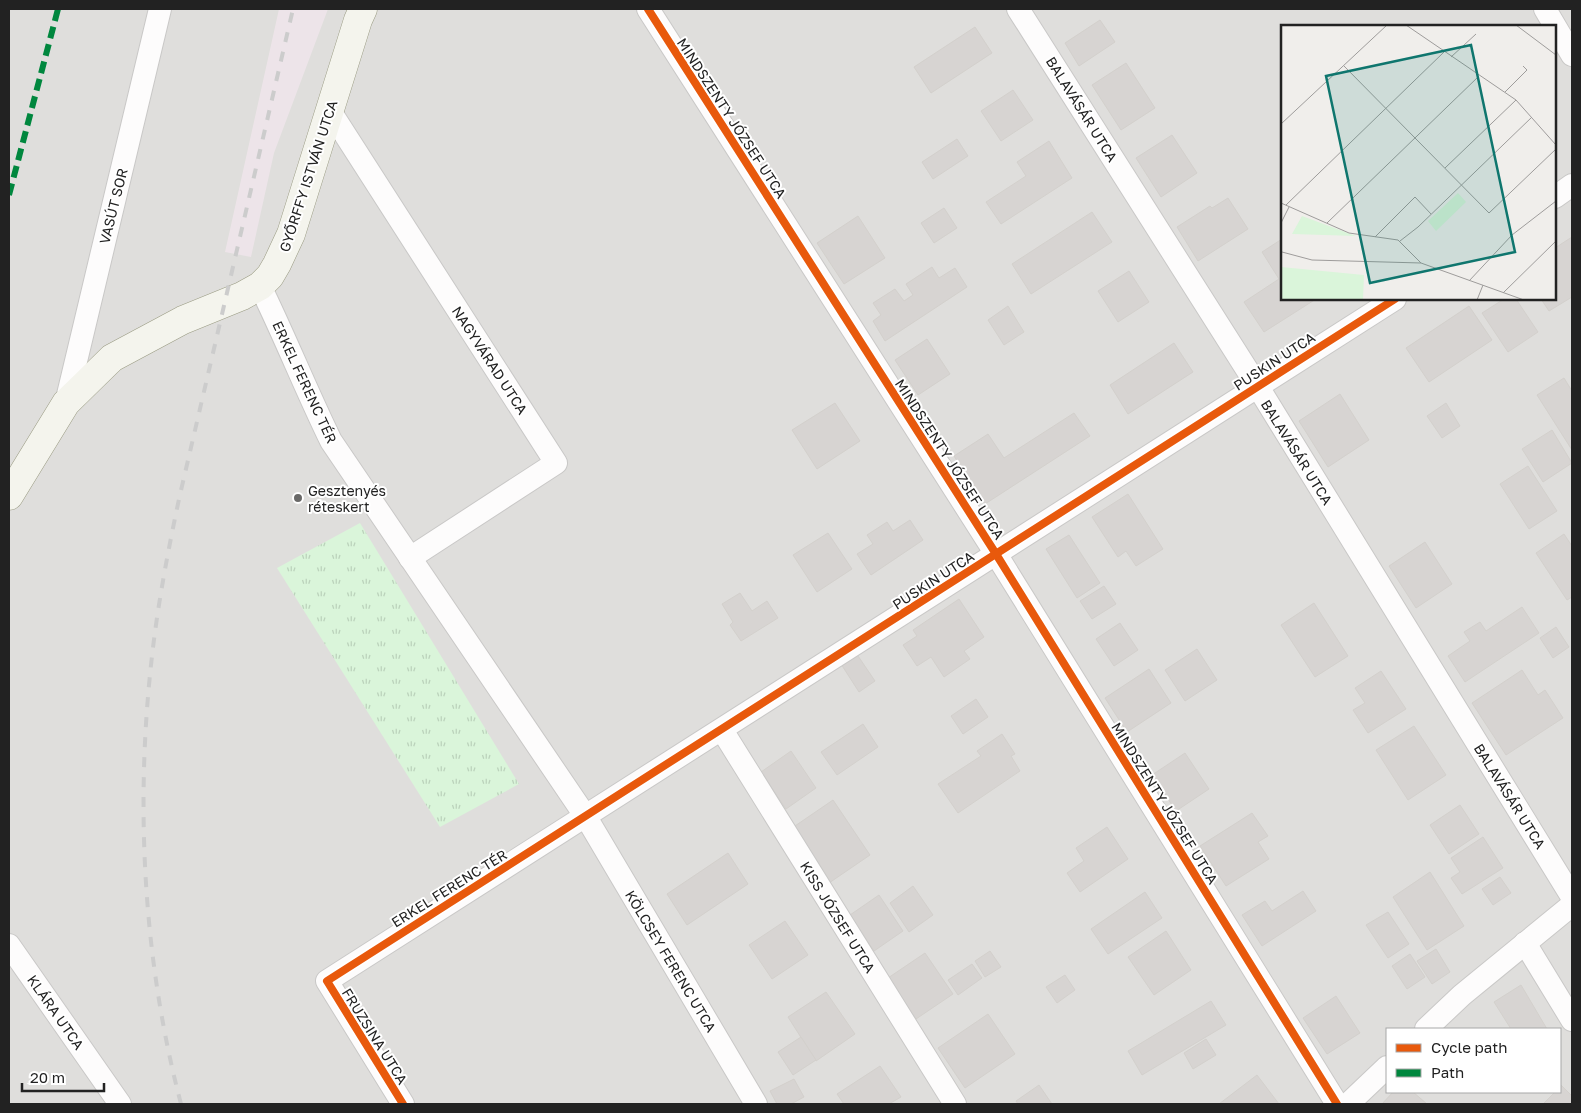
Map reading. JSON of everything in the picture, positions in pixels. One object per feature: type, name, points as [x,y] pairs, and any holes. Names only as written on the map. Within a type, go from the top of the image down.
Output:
[{"type":"main road","name":"GYŐRFFY ISTVÁN UTCA","points":[[9,496],[66,403],[112,358],[183,320],[242,296],[260,286],[270,276],[284,251],[363,9]]},
{"type":"street","name":"VASÚT SOR","points":[[66,403],[160,9]]},
{"type":"street","name":"MINDSZENTY JÓZSEF UTCA","points":[[648,9],[996,554],[1337,1104]]},
{"type":"street","name":"BALAVÁSÁR UTCA","points":[[1018,9],[1258,387],[1572,897]]},
{"type":"street","points":[[1545,9],[1554,25]]},
{"type":"street","points":[[1556,28],[1572,55]]},
{"type":"street","name":"NAGYVÁRAD UTCA","points":[[330,111],[556,462],[410,558]]},
{"type":"street","points":[[1556,196],[1572,185]]},
{"type":"street","name":"ERKEL FERENC TÉR","points":[[260,286],[331,441],[586,817],[327,981]]},
{"type":"street","name":"PUSKIN UTCA","points":[[586,817],[1394,300]]},
{"type":"street","name":"KISS JÓZSEF UTCA","points":[[722,730],[955,1104]]},
{"type":"street","name":"KÖLCSEY FERENC UTCA","points":[[586,817],[756,1104]]},
{"type":"street","points":[[1427,1028],[1462,995],[1572,905]]},
{"type":"street","points":[[1526,943],[1572,1020]]},
{"type":"street","name":"KLÁRA UTCA","points":[[9,945],[120,1104]]},
{"type":"street","name":"FRUZSINA UTCA","points":[[327,981],[403,1104]]},
{"type":"street","points":[[1348,1104],[1386,1068]]},
{"type":"shaded area","points":[[9,9],[1572,9],[1572,1104],[9,1104]]},
{"type":"shaded area","points":[[279,9],[328,9],[274,153],[251,257],[225,252]]},
{"type":"green space","points":[[360,523],[519,784],[440,827],[277,568]]},
{"type":"building","points":[[1100,20],[1115,42],[1079,66],[1065,43]]},
{"type":"building","points":[[975,27],[992,53],[931,93],[914,67]]},
{"type":"building","points":[[1126,63],[1155,108],[1121,130],[1092,85]]},
{"type":"building","points":[[1013,90],[1033,120],[1001,141],[981,111]]},
{"type":"building","points":[[1172,135],[1197,173],[1161,197],[1136,158]]},
{"type":"building","points":[[957,139],[968,156],[933,179],[922,162]]},
{"type":"building","points":[[1049,141],[1072,178],[1001,224],[986,202],[1026,176],[1017,162]]},
{"type":"building","points":[[1228,198],[1248,229],[1198,261],[1177,227],[1210,206],[1212,208]]},
{"type":"building","points":[[944,208],[957,228],[934,243],[921,223]]},
{"type":"building","points":[[1092,212],[1112,242],[1031,294],[1012,264]]},
{"type":"building","points":[[858,216],[885,258],[844,284],[817,243]]},
{"type":"building","points":[[1572,237],[1572,297],[1549,311],[1542,300],[1556,300],[1556,247]]},
{"type":"building","points":[[1281,240],[1281,300],[1314,300],[1264,332],[1244,302],[1279,279],[1262,252]]},
{"type":"building","points":[[932,267],[939,278],[955,268],[967,287],[885,341],[873,321],[881,315],[873,303],[895,289],[904,301],[913,295],[906,284]]},
{"type":"building","points":[[1129,271],[1149,302],[1118,322],[1098,291]]},
{"type":"building","points":[[1502,300],[1517,300],[1538,332],[1508,352],[1482,313]]},
{"type":"building","points":[[1008,306],[1024,332],[1004,345],[988,320]]},
{"type":"building","points":[[1469,306],[1492,340],[1429,382],[1406,348]]},
{"type":"building","points":[[927,339],[950,374],[918,395],[895,360]]},
{"type":"building","points":[[1174,343],[1193,372],[1128,414],[1110,385]]},
{"type":"building","points":[[1564,378],[1572,391],[1572,450],[1537,395]]},
{"type":"building","points":[[1340,394],[1369,440],[1328,467],[1299,421]]},
{"type":"building","points":[[835,403],[860,441],[817,469],[792,430]]},
{"type":"building","points":[[1446,403],[1460,426],[1442,438],[1427,416]]},
{"type":"building","points":[[1074,413],[1090,436],[985,504],[954,456],[988,434],[1004,458]]},
{"type":"building","points":[[1552,430],[1572,463],[1543,482],[1522,449]]},
{"type":"building","points":[[1528,466],[1557,511],[1529,529],[1500,484]]},
{"type":"building","points":[[1128,494],[1163,549],[1136,566],[1126,551],[1118,557],[1092,517]]},
{"type":"building","points":[[910,520],[923,540],[871,575],[857,554],[873,544],[867,535],[887,522],[893,531]]},
{"type":"building","points":[[828,533],[852,569],[817,592],[793,555]]},
{"type":"building","points":[[1564,534],[1572,546],[1572,597],[1567,600],[1536,553]]},
{"type":"building","points":[[1069,535],[1100,583],[1077,598],[1046,549]]},
{"type":"building","points":[[1425,542],[1452,584],[1416,608],[1389,566]]},
{"type":"building","points":[[1104,586],[1116,604],[1092,619],[1080,601]]},
{"type":"building","points":[[740,593],[752,611],[767,601],[778,618],[741,641],[730,625],[733,622],[722,604]]},
{"type":"building","points":[[959,599],[984,637],[964,651],[970,659],[944,677],[931,657],[917,666],[903,645],[917,636],[913,630]]},
{"type":"building","points":[[1314,603],[1348,656],[1315,677],[1281,625]]},
{"type":"building","points":[[1522,607],[1539,633],[1465,682],[1448,656],[1470,641],[1464,632],[1480,622],[1486,631]]},
{"type":"building","points":[[1120,623],[1138,650],[1114,666],[1096,639]]},
{"type":"building","points":[[1556,627],[1569,647],[1553,658],[1540,638]]},
{"type":"building","points":[[1197,649],[1217,680],[1185,701],[1165,670]]},
{"type":"building","points":[[856,653],[875,681],[859,692],[841,664]]},
{"type":"building","points":[[1149,669],[1171,703],[1127,732],[1105,698]]},
{"type":"building","points":[[1522,670],[1538,695],[1545,690],[1563,718],[1506,755],[1472,703]]},
{"type":"building","points":[[1381,671],[1406,709],[1368,733],[1353,710],[1365,703],[1355,688]]},
{"type":"building","points":[[976,699],[988,717],[963,734],[951,716]]},
{"type":"building","points":[[863,724],[878,747],[837,775],[821,752]]},
{"type":"building","points":[[1414,726],[1446,775],[1408,800],[1376,750]]},
{"type":"building","points":[[1002,734],[1015,754],[1011,756],[1020,771],[958,813],[938,784],[981,756],[977,751]]},
{"type":"building","points":[[791,751],[816,788],[786,809],[761,772]]},
{"type":"building","points":[[1185,753],[1209,789],[1176,811],[1152,775]]},
{"type":"building","points":[[833,800],[870,855],[829,883],[792,828]]},
{"type":"building","points":[[1460,805],[1479,834],[1449,854],[1430,825]]},
{"type":"building","points":[[1252,813],[1268,836],[1258,842],[1269,859],[1226,886],[1200,846]]},
{"type":"building","points":[[1107,827],[1128,859],[1080,892],[1067,873],[1084,861],[1076,848]]},
{"type":"building","points":[[1483,837],[1503,868],[1462,894],[1451,878],[1460,872],[1451,858]]},
{"type":"building","points":[[728,853],[748,884],[687,925],[667,894]]},
{"type":"building","points":[[1430,872],[1464,926],[1427,950],[1393,897]]},
{"type":"building","points":[[1500,877],[1511,893],[1493,905],[1482,889]]},
{"type":"building","points":[[913,886],[933,915],[909,932],[890,903]]},
{"type":"building","points":[[1303,891],[1316,911],[1262,946],[1242,915],[1265,901],[1272,911]]},
{"type":"building","points":[[1145,892],[1162,918],[1108,954],[1091,929]]},
{"type":"building","points":[[879,895],[903,931],[874,951],[850,915]]},
{"type":"building","points":[[1388,912],[1409,944],[1388,958],[1366,925]]},
{"type":"building","points":[[785,921],[808,955],[772,979],[749,945]]},
{"type":"building","points":[[1166,931],[1191,970],[1154,995],[1128,957]]},
{"type":"building","points":[[1436,949],[1450,972],[1432,984],[1417,961]]},
{"type":"building","points":[[990,951],[1001,967],[985,977],[975,961]]},
{"type":"building","points":[[925,953],[953,994],[916,1019],[888,978]]},
{"type":"building","points":[[1410,954],[1425,977],[1407,989],[1392,966]]},
{"type":"building","points":[[972,964],[982,978],[958,995],[948,980]]},
{"type":"building","points":[[1065,975],[1075,990],[1057,1003],[1046,987]]},
{"type":"building","points":[[1521,985],[1546,1028],[1510,1028],[1494,1002]]},
{"type":"building","points":[[826,992],[855,1034],[816,1061],[788,1017]]},
{"type":"building","points":[[1336,996],[1360,1033],[1327,1054],[1303,1018]]},
{"type":"building","points":[[1211,1001],[1226,1025],[1142,1075],[1128,1051]]},
{"type":"building","points":[[988,1014],[1015,1054],[965,1088],[938,1048]]},
{"type":"building","points":[[801,1037],[816,1060],[793,1075],[778,1052]]},
{"type":"building","points":[[1206,1039],[1216,1055],[1193,1069],[1184,1053]]},
{"type":"building","points":[[880,1066],[901,1097],[889,1104],[844,1104],[837,1094]]},
{"type":"building","points":[[1257,1075],[1279,1104],[1219,1104]]},
{"type":"building","points":[[794,1079],[804,1097],[791,1104],[777,1104],[770,1091]]},
{"type":"building","points":[[1039,1085],[1052,1104],[1018,1104],[1016,1101]]},
{"type":"building","points":[[1561,1085],[1572,1096],[1572,1104],[1543,1104],[1554,1093],[1561,1093]]},
{"type":"building","points":[[1392,1093],[1414,1093],[1427,1104],[1382,1104]]},
{"type":"railway","points":[[181,1104],[158,994],[146,882],[144,768],[152,656],[157,616],[179,499],[293,9]]},
{"type":"marked path","points":[[9,195],[58,9]]},
{"type":"cycle path","points":[[648,9],[996,554],[1337,1104]]},
{"type":"cycle path","points":[[403,1104],[327,981],[1393,300]]},
{"type":"place","name":"Gesztenyés réteskert","points":[[298,498]]}]
